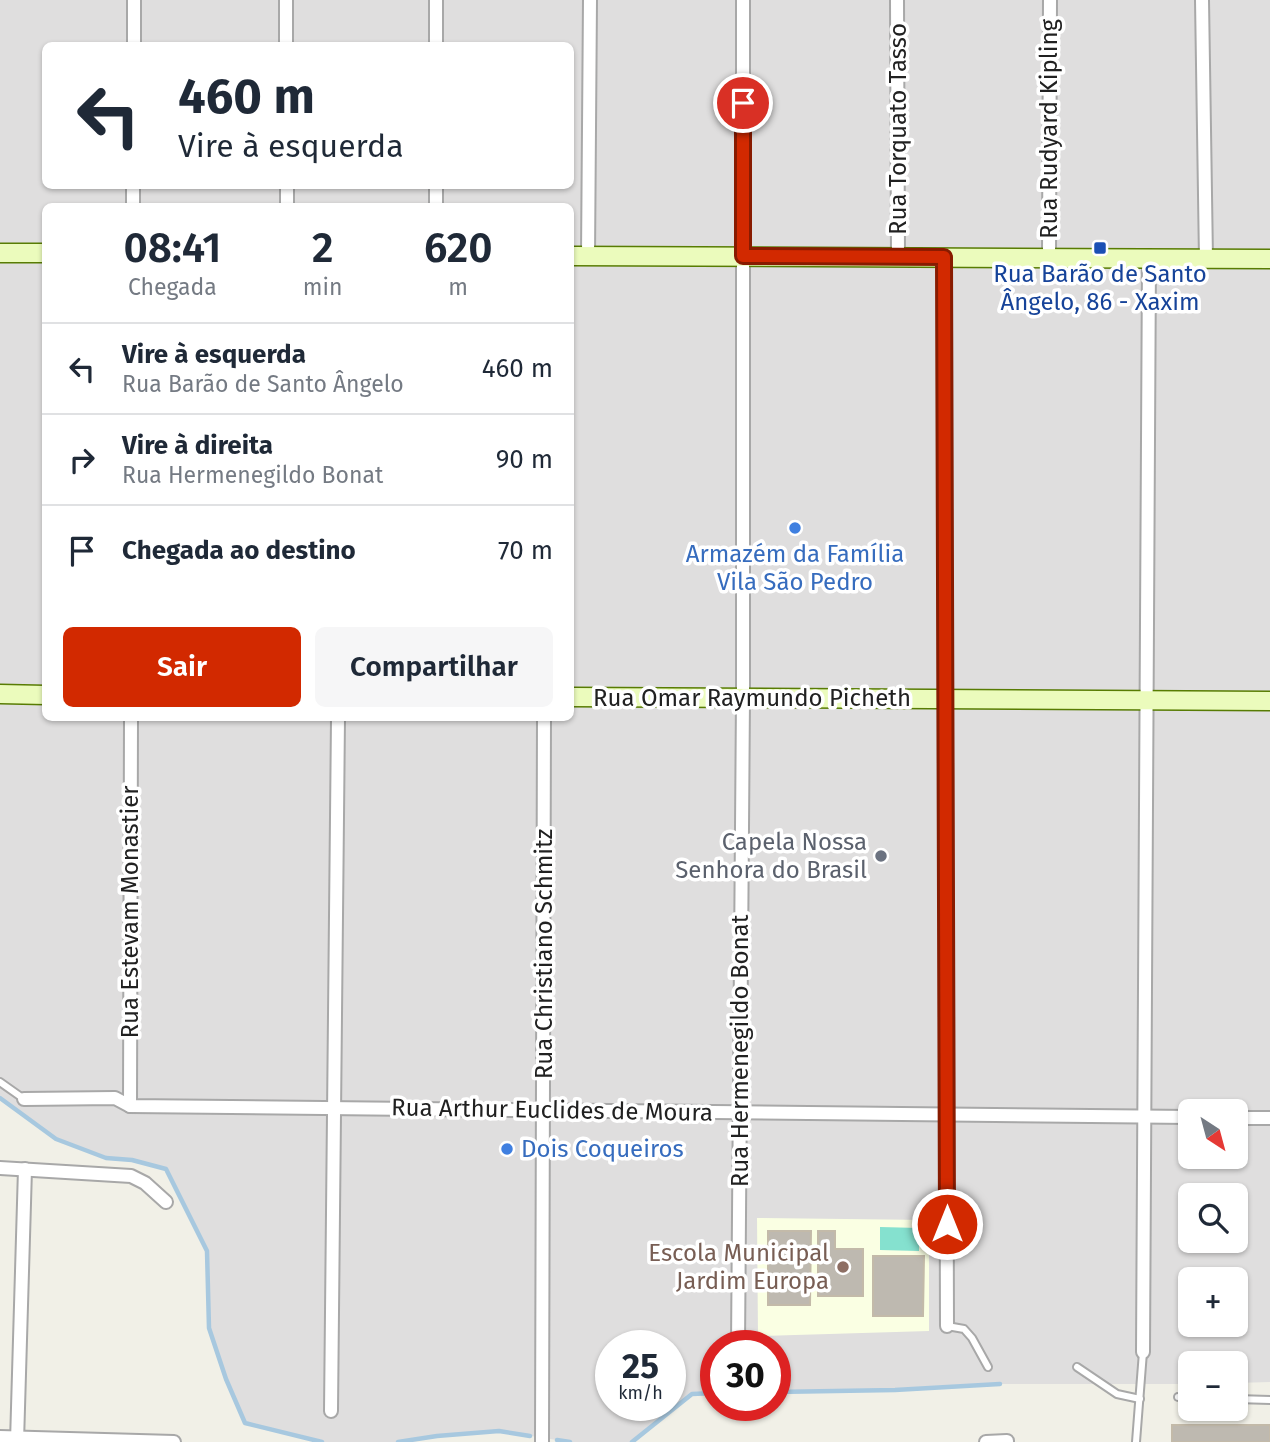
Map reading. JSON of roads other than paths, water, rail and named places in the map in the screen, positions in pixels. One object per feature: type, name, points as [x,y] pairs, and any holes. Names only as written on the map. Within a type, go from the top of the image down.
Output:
[{"type":"main road","points":[[0,253],[42,253]]},
{"type":"main road","points":[[579,256],[1270,259]]},
{"type":"main road","points":[[0,694],[42,695]]},
{"type":"main road","name":"Rua Omar Raymundo Picheth","points":[[574,697],[1270,701]]},
{"type":"street","points":[[134,0],[134,42]]},
{"type":"street","points":[[286,0],[286,42]]},
{"type":"street","points":[[436,0],[436,42]]},
{"type":"street","points":[[579,256],[590,0]]},
{"type":"street","name":"Rua Hermenegildo Bonat","points":[[738,1330],[743,698],[743,0]]},
{"type":"street","name":"Rua Torquato Tasso","points":[[897,0],[898,257]]},
{"type":"street","name":"Rua Rudyard Kipling","points":[[1049,258],[1050,0]]},
{"type":"street","points":[[1202,0],[1206,258]]},
{"type":"street","points":[[944,257],[947,1326]]},
{"type":"street","points":[[1143,1352],[1149,258]]},
{"type":"street","name":"Rua Estevam Monastier","points":[[130,1106],[131,721]]},
{"type":"street","points":[[331,1411],[338,721]]},
{"type":"street","name":"Rua Christiano Schmitz","points":[[542,1442],[544,721]]},
{"type":"street","name":"Rua Arthur Euclides de Moura","points":[[23,1099],[115,1098],[130,1106],[1178,1118]]},
{"type":"street","points":[[1248,1118],[1270,1118]]},
{"type":"street","points":[[0,1168],[131,1176],[145,1183],[166,1202]]},
{"type":"street","points":[[17,1440],[25,1169]]},
{"type":"street","points":[[0,1437],[17,1440],[174,1442]]},
{"type":"street","points":[[986,1442],[1007,1441]]},
{"type":"lane","points":[[0,1082],[23,1099]]},
{"type":"lane","points":[[947,1326],[964,1329],[988,1367]]},
{"type":"lane","points":[[1136,1442],[1143,1352]]},
{"type":"lane","points":[[1077,1367],[1117,1394],[1140,1399]]},
{"type":"lane","points":[[1248,1399],[1270,1400]]},
{"type":"waterway","points":[[0,1098],[56,1139],[106,1158],[132,1160],[166,1169],[207,1251],[209,1328],[226,1379],[245,1423],[322,1442]]},
{"type":"waterway","points":[[791,1392],[895,1390],[1000,1384]]},
{"type":"waterway","points":[[632,1442],[692,1394],[700,1394]]},
{"type":"waterway","points":[[398,1442],[499,1431],[530,1436]]},
{"type":"waterway","points":[[557,1440],[570,1442]]},
{"type":"place","name":"Rua Barão de Santo Ângelo, 86 - Xaxim","points":[[1100,248]]},
{"type":"place","name":"Armazém da Família Vila São Pedro","points":[[795,528]]},
{"type":"place","name":"Capela Nossa Senhora do Brasil","points":[[881,856]]},
{"type":"place","name":"Dois Coqueiros","points":[[507,1149]]},
{"type":"place","name":"Escola Municipal Jardim Europa","points":[[843,1267]]}]
